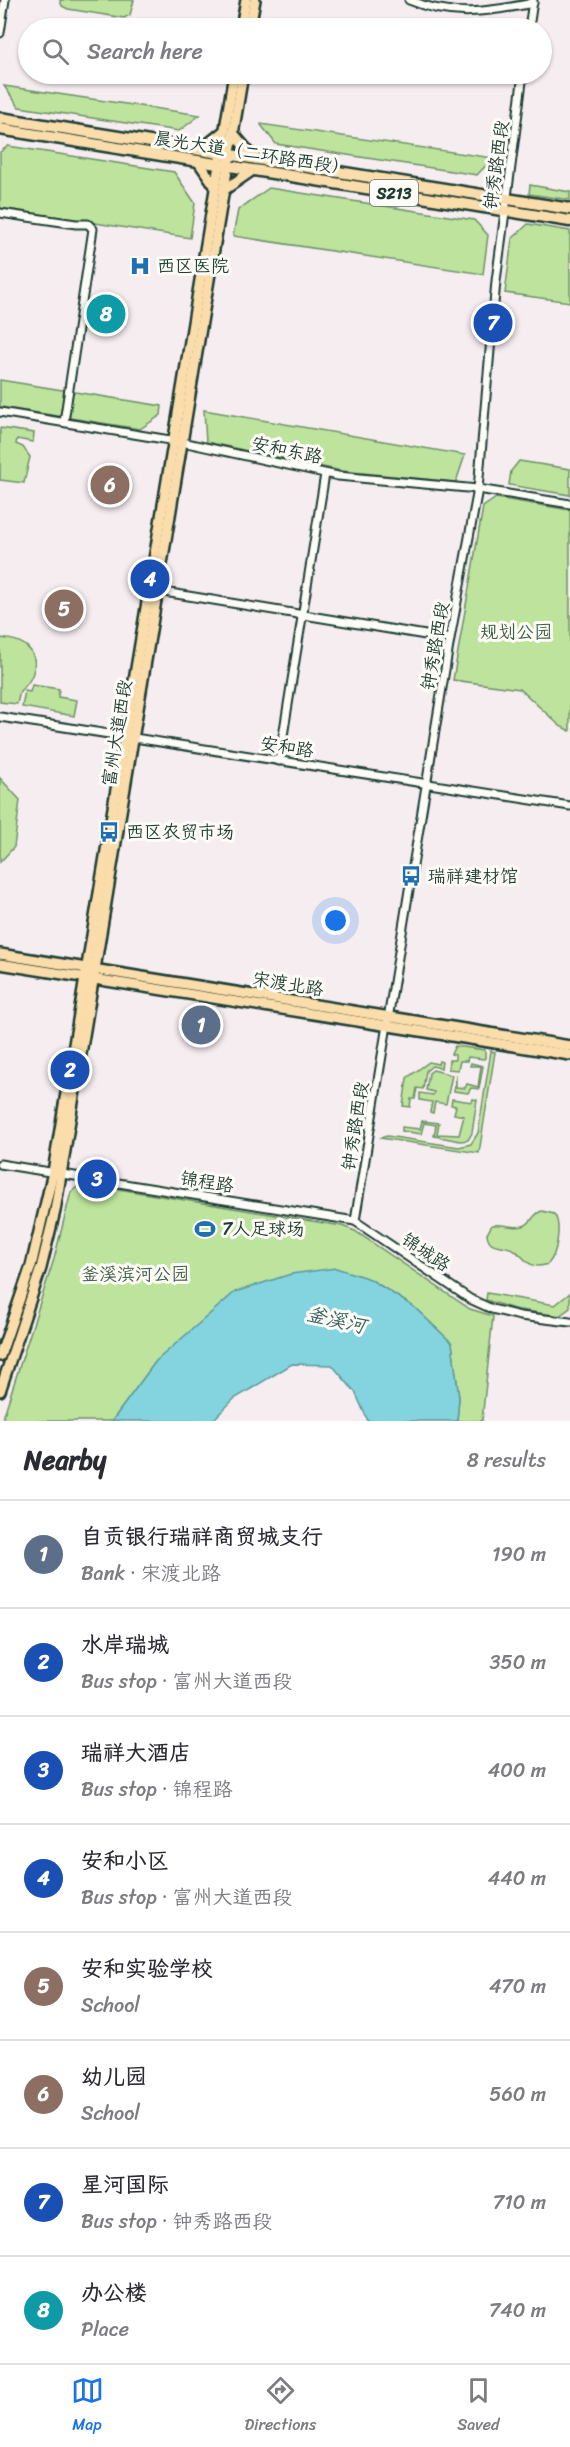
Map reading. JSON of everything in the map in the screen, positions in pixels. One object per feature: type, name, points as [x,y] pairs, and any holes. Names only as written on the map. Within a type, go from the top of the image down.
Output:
[{"type":"highway","name":"晨光大道（二环路西段）","points":[[0,118],[224,160],[570,209]]},
{"type":"highway","name":"晨光大道（二环路西段）","points":[[0,129],[199,155]]},
{"type":"highway","name":"晨光大道（二环路西段）","points":[[254,164],[570,221]]},
{"type":"main road","points":[[243,18],[246,0]]},
{"type":"main road","points":[[252,18],[255,0]]},
{"type":"main road","name":"富州大道西段","points":[[0,1391],[50,1237],[57,1173],[224,160],[233,84]]},
{"type":"main road","name":"富州大道西段","points":[[228,132],[240,84]]},
{"type":"main road","points":[[228,132],[254,164],[219,188],[199,155],[228,132]]},
{"type":"main road","name":"富州大道西段","points":[[129,735],[158,591],[178,441]]},
{"type":"main road","name":"宋渡北路","points":[[0,954],[90,973],[387,1021],[570,1055]]},
{"type":"main road","name":"宋渡北路","points":[[0,964],[90,973]]},
{"type":"main road","name":"宋渡北路","points":[[387,1021],[570,1046]]},
{"type":"main road","name":"富州大道西段","points":[[0,1352],[31,1266],[57,1173]]},
{"type":"street","points":[[0,33],[5,0]]},
{"type":"street","points":[[409,0],[424,6],[459,13],[495,11],[533,2],[531,18]]},
{"type":"street","name":"钟秀路西段","points":[[355,1221],[450,639],[478,489],[496,281],[522,84]]},
{"type":"street","points":[[0,213],[85,224],[93,229],[64,423]]},
{"type":"street","name":"安和东路","points":[[0,412],[178,441],[325,474],[478,489],[570,504]]},
{"type":"street","points":[[279,761],[325,474]]},
{"type":"street","points":[[158,591],[450,639]]},
{"type":"street","name":"安和路","points":[[0,717],[129,735],[570,807]]},
{"type":"street","name":"锦程路","points":[[0,1164],[355,1221]]},
{"type":"street","name":"锦城路","points":[[355,1221],[459,1293],[481,1304],[520,1316],[570,1322]]},
{"type":"street","points":[[0,1352],[12,1353]]},
{"type":"green space","points":[[60,0],[134,0],[130,15],[124,18],[68,9],[62,6]]},
{"type":"green space","points":[[4,86],[200,115],[179,131],[19,107]]},
{"type":"green space","points":[[261,125],[493,158],[477,175],[276,144]]},
{"type":"green space","points":[[8,146],[174,172],[195,203],[190,238],[0,208],[0,152]]},
{"type":"green space","points":[[530,185],[570,192],[570,200],[529,194]]},
{"type":"green space","points":[[269,188],[474,220],[488,235],[483,274],[233,236],[238,210]]},
{"type":"green space","points":[[528,224],[570,231],[570,302],[505,293],[512,239]]},
{"type":"green space","points":[[0,380],[162,406],[161,415],[140,429],[0,407]]},
{"type":"green space","points":[[204,410],[465,455],[456,482],[342,471],[206,442]]},
{"type":"green space","points":[[0,428],[34,433],[33,442],[17,439],[16,444],[23,447],[30,457],[24,483],[0,480]]},
{"type":"green space","points":[[519,461],[570,469],[570,495],[509,485],[511,471]]},
{"type":"green space","name":"规划公园","points":[[496,498],[570,510],[570,731],[560,726],[520,689],[453,680],[483,507]]},
{"type":"green space","points":[[0,638],[15,640],[23,644],[33,655],[33,674],[20,691],[17,704],[0,702]]},
{"type":"green space","points":[[32,685],[59,689],[58,697],[77,700],[74,716],[22,707],[25,691],[30,692]]},
{"type":"green space","points":[[0,778],[20,800],[14,847],[0,862]]},
{"type":"green space","points":[[455,1046],[485,1050],[485,1058],[468,1057],[467,1061],[460,1061],[458,1070],[448,1069],[449,1060],[455,1060],[455,1055],[451,1054]]},
{"type":"green space","points":[[491,1051],[495,1052],[479,1153],[380,1138],[387,1136],[459,1147],[471,1144],[478,1133]]},
{"type":"green space","points":[[439,1061],[442,1062],[441,1068],[432,1066],[426,1071],[423,1089],[417,1088],[415,1099],[411,1099],[410,1107],[403,1106],[407,1078],[429,1062],[438,1064]]},
{"type":"green space","points":[[471,1063],[483,1066],[479,1089],[471,1088],[468,1093],[454,1091],[456,1075],[456,1087],[465,1088],[467,1084],[478,1087],[481,1066],[470,1066]]},
{"type":"green space","points":[[433,1070],[452,1075],[446,1104],[435,1102],[433,1113],[430,1112],[432,1102],[420,1100],[420,1093],[433,1095],[434,1092],[426,1090],[429,1073]]},
{"type":"green space","points":[[452,1099],[472,1102],[473,1099],[477,1100],[472,1133],[468,1140],[460,1141],[434,1136],[436,1125],[424,1123],[421,1134],[402,1131],[402,1127],[420,1129],[422,1121],[439,1123],[437,1134],[459,1135],[464,1116],[454,1114],[456,1106],[451,1105]]},
{"type":"green space","name":"釜溪滨河公园","points":[[82,1183],[342,1226],[355,1231],[470,1309],[493,1316],[482,1421],[457,1421],[459,1398],[452,1343],[414,1307],[370,1279],[156,1361],[112,1421],[2,1421],[54,1259],[71,1192]]},
{"type":"green space","points":[[542,1211],[554,1214],[558,1225],[556,1247],[548,1264],[536,1266],[531,1264],[514,1250],[494,1244],[488,1239],[487,1234],[492,1225],[523,1226]]},
{"type":"green space","points":[[487,1293],[555,1305],[570,1293],[570,1308],[559,1316],[514,1309],[486,1300]]},
{"type":"water","name":"釜溪河","points":[[336,1268],[370,1279],[414,1307],[452,1343],[459,1398],[457,1421],[368,1421],[355,1392],[332,1365],[292,1364],[234,1399],[212,1421],[112,1421],[156,1361],[235,1292],[291,1274]]},
{"type":"place","name":"西区医院","points":[[140,266]]},
{"type":"place","name":"办公楼","points":[[106,314]]},
{"type":"place","name":"星河国际","points":[[493,323]]},
{"type":"place","name":"幼儿园","points":[[110,485]]},
{"type":"place","name":"安和小区","points":[[150,579]]},
{"type":"place","name":"安和实验学校","points":[[64,609]]},
{"type":"place","name":"西区农贸市场","points":[[109,832]]},
{"type":"place","name":"瑞祥建材馆","points":[[411,876]]},
{"type":"place","name":"自贡银行瑞祥商贸城支行","points":[[201,1025]]},
{"type":"place","name":"水岸瑞城","points":[[70,1070]]},
{"type":"place","name":"瑞祥大酒店","points":[[97,1179]]},
{"type":"place","name":"7人足球场","points":[[205,1229]]}]
